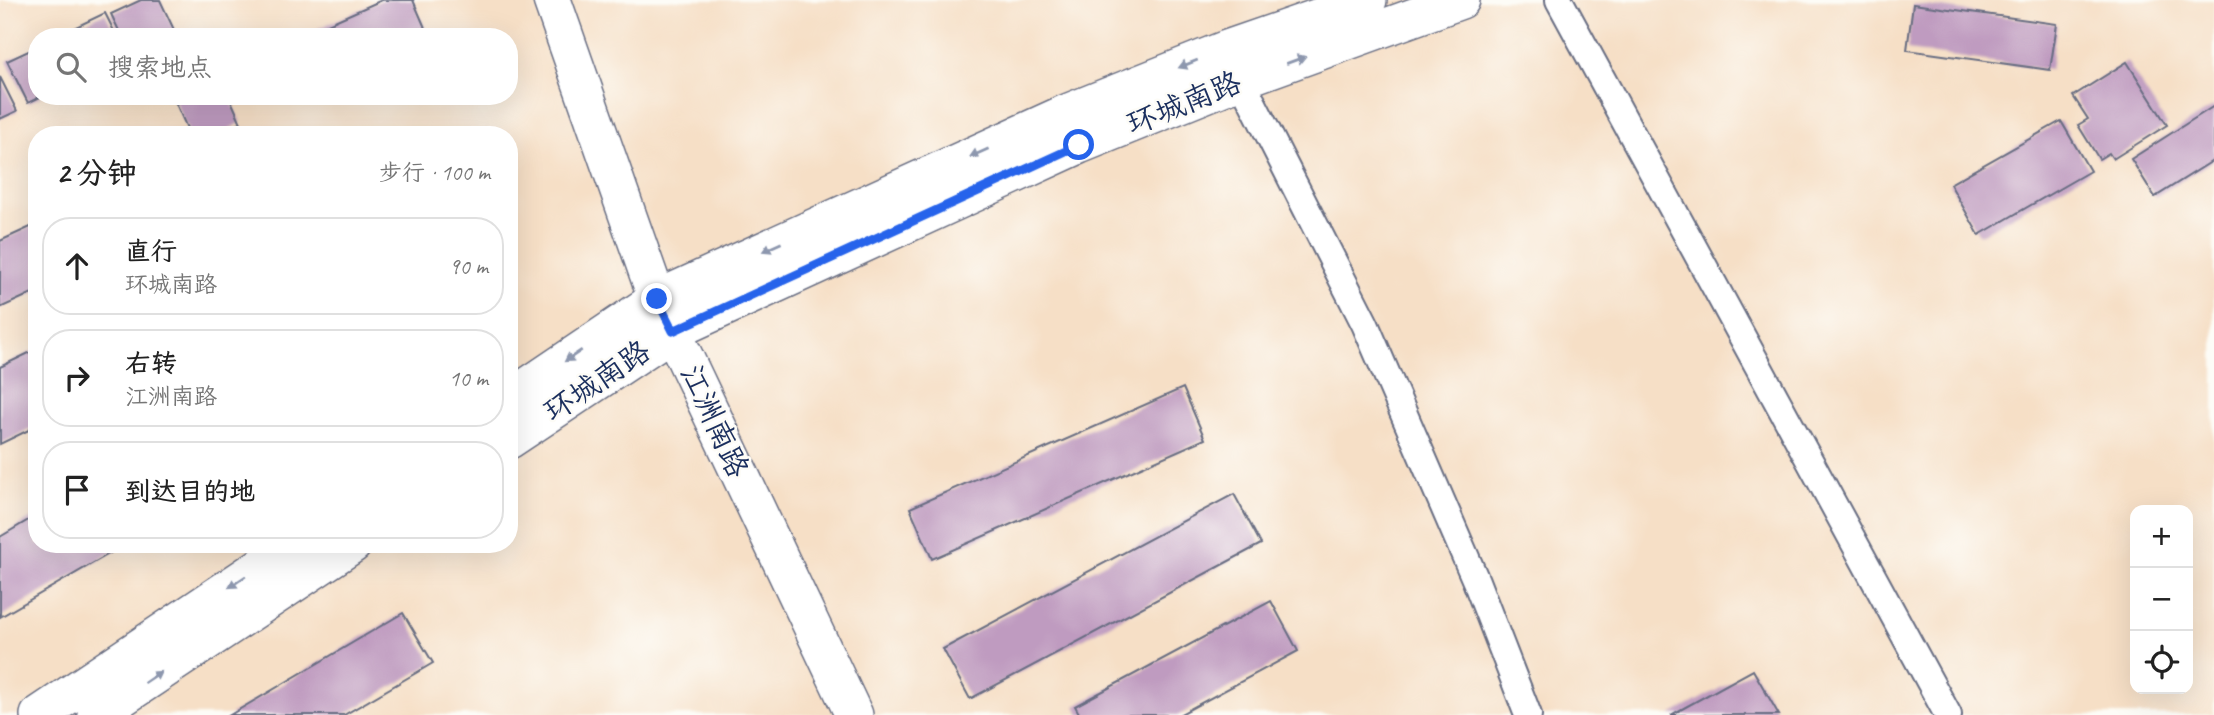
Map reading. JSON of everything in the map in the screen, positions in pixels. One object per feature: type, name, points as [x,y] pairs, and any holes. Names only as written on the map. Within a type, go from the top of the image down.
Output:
[{"type":"main road","name":"江洲南路","points":[[552,0],[665,315],[854,715]]},
{"type":"main road","name":"环城南路","points":[[1233,65],[1368,0]]},
{"type":"main road","name":"环城南路","points":[[518,394],[665,315],[1064,114],[1461,0]]},
{"type":"main road","name":"环城南路","points":[[518,433],[665,315]]},
{"type":"main road","points":[[39,715],[281,553]]},
{"type":"main road","points":[[96,715],[339,553]]},
{"type":"street","points":[[1559,0],[1948,715]]},
{"type":"street","points":[[1233,65],[1365,324],[1476,581],[1528,715]]},
{"type":"building","points":[[141,0],[160,0],[173,28],[118,28],[111,14]]},
{"type":"building","points":[[382,0],[413,0],[425,28],[319,28]]},
{"type":"building","points":[[1913,4],[2057,24],[2050,70],[1907,50]]},
{"type":"building","points":[[105,13],[112,28],[74,28]]},
{"type":"building","points":[[28,51],[28,103],[7,61]]},
{"type":"building","points":[[2127,62],[2167,125],[2113,159],[2109,153],[2099,159],[2078,125],[2088,119],[2073,96]]},
{"type":"building","points":[[0,77],[17,111],[0,119]]},
{"type":"building","points":[[177,105],[233,105],[241,123],[235,126],[186,126]]},
{"type":"building","points":[[2214,106],[2214,160],[2155,197],[2131,159]]},
{"type":"building","points":[[2061,121],[2090,171],[1979,235],[1950,184]]},
{"type":"building","points":[[28,228],[28,295],[0,308],[0,241]]},
{"type":"building","points":[[28,353],[28,430],[0,444],[0,367]]},
{"type":"building","points":[[1183,388],[1205,439],[932,559],[910,508]]},
{"type":"building","points":[[1234,494],[1261,544],[970,699],[943,649]]},
{"type":"building","points":[[28,520],[28,553],[110,553],[0,617],[0,537]]},
{"type":"building","points":[[1271,601],[1298,651],[1179,715],[1080,715],[1075,706]]},
{"type":"building","points":[[403,613],[433,663],[344,715],[230,715]]},
{"type":"building","points":[[1753,670],[1779,715],[1671,715]]},
{"type":"route","points":[[657,299],[673,331],[1079,145]]}]
